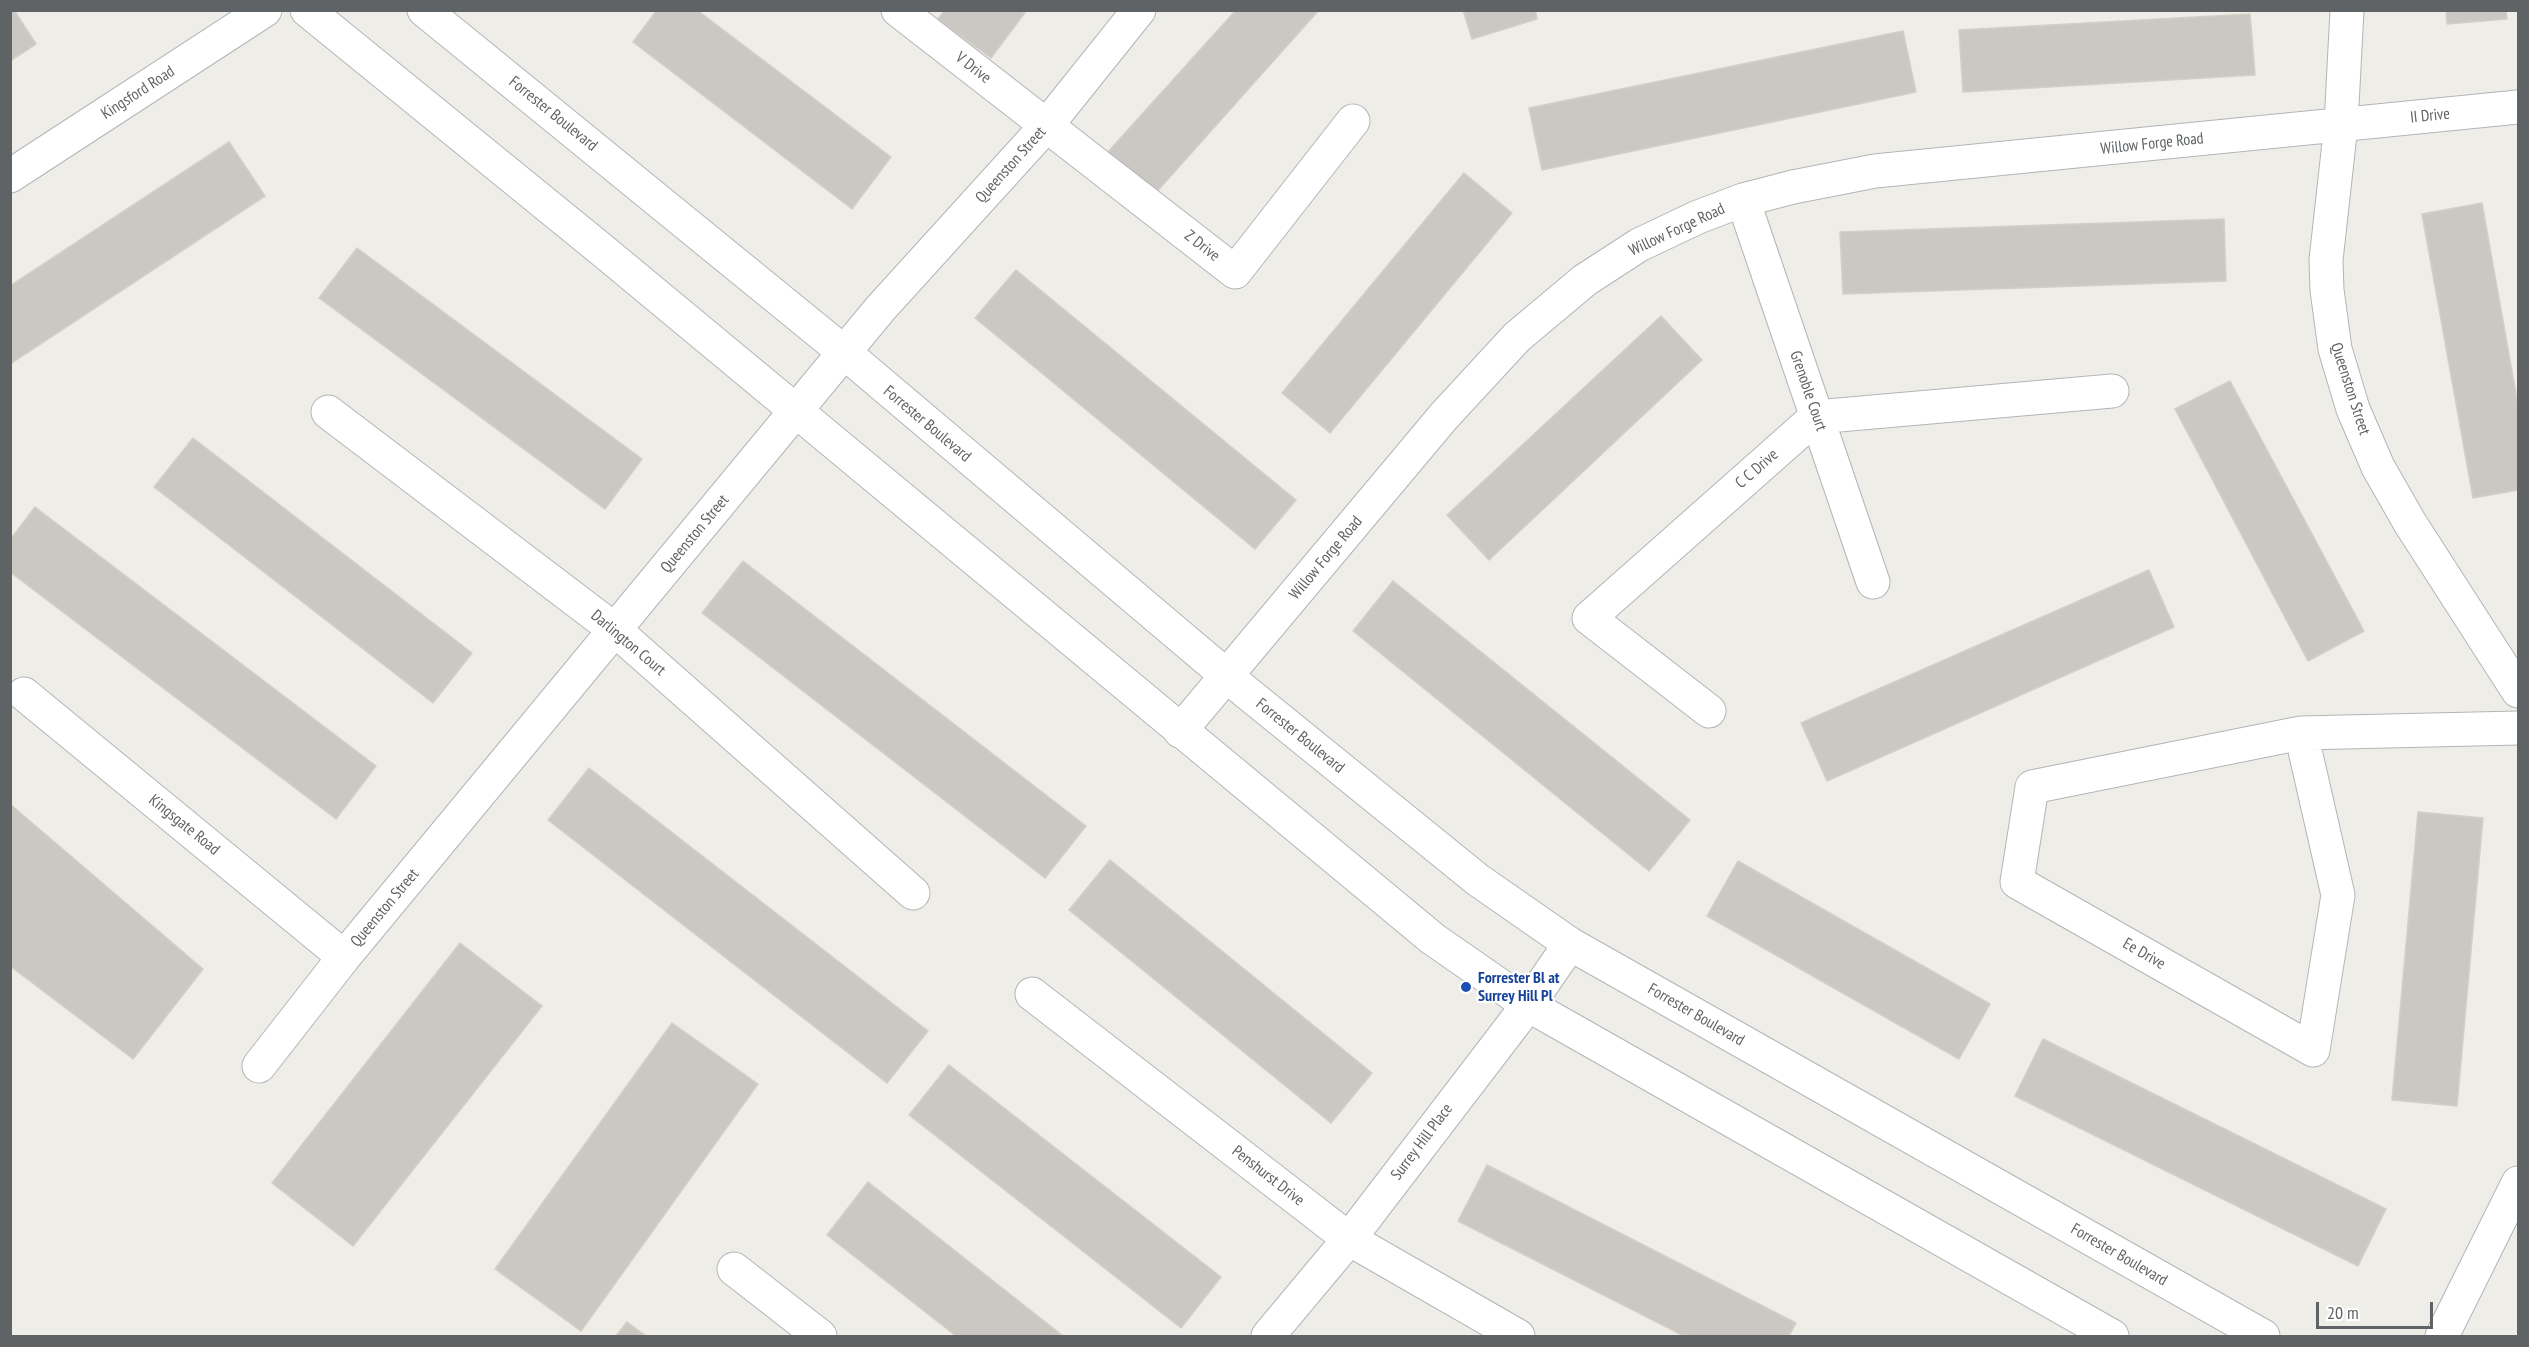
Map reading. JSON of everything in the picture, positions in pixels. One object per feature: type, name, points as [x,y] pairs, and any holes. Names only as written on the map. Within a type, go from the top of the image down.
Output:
[{"type":"street","name":"Kingsford Road","points":[[10,176],[265,10]]},
{"type":"street","points":[[308,10],[798,412],[1433,939],[1528,1005],[2112,1336]]},
{"type":"street","name":"Forrester Boulevard","points":[[424,10],[845,353],[1227,675],[1478,880],[1570,944],[2262,1336]]},
{"type":"street","name":"V Drive","points":[[898,10],[1047,125]]},
{"type":"street","name":"Queenston Street","points":[[259,1066],[344,957],[798,412],[880,309],[1047,125],[1139,10]]},
{"type":"street","name":"Queenston Street","points":[[2347,10],[2341,125],[2326,260],[2327,290],[2336,349],[2353,409],[2378,467],[2410,523],[2518,691]]},
{"type":"street","name":"II Drive","points":[[2341,125],[2518,107]]},
{"type":"street","name":"Z Drive","points":[[1047,125],[1235,272],[1353,121]]},
{"type":"street","name":"Willow Forge Road","points":[[1180,731],[1444,416],[1517,338],[1586,280],[1639,245],[1698,217],[1743,200],[1793,187],[1875,171],[2341,125]]},
{"type":"street","name":"Grenoble Court","points":[[1743,200],[1873,582]]},
{"type":"street","points":[[1816,417],[2112,391]]},
{"type":"street","name":"Darlington Court","points":[[328,412],[615,630],[913,893]]},
{"type":"street","name":"C C Drive","points":[[1709,711],[1589,618],[1816,417]]},
{"type":"street","name":"Kingsgate Road","points":[[24,694],[344,957]]},
{"type":"street","name":"Ee Drive","points":[[2301,733],[2338,895],[2313,1050],[2017,882],[2032,787],[2301,733],[2518,728]]},
{"type":"street","name":"Surrey Hill Place","points":[[1268,1336],[1349,1239],[1528,1005],[1570,944]]},
{"type":"street","name":"Penshurst Drive","points":[[1032,994],[1349,1239],[1518,1336]]},
{"type":"street","points":[[2442,1336],[2518,1184]]},
{"type":"street","points":[[734,1269],[820,1336]]},
{"type":"building","points":[[10,10],[14,10],[36,44],[10,61]]},
{"type":"building","points":[[657,10],[697,10],[891,157],[852,209],[633,42]]},
{"type":"building","points":[[945,10],[1027,10],[991,58],[938,19]]},
{"type":"building","points":[[1236,10],[1319,10],[1153,196],[1106,154]]},
{"type":"building","points":[[1463,10],[1535,10],[1537,19],[1472,39]]},
{"type":"building","points":[[2446,10],[2506,10],[2507,19],[2447,24]]},
{"type":"building","points":[[2250,14],[2255,75],[1963,92],[1959,30]]},
{"type":"building","points":[[1903,31],[1916,92],[1542,170],[1529,108]]},
{"type":"building","points":[[229,142],[265,196],[10,364],[10,286]]},
{"type":"building","points":[[1464,173],[1512,213],[1330,433],[1282,393]]},
{"type":"building","points":[[2482,203],[2518,405],[2518,490],[2473,498],[2422,214]]},
{"type":"building","points":[[2224,219],[2226,281],[1843,294],[1840,232]]},
{"type":"building","points":[[357,248],[642,459],[605,509],[319,298]]},
{"type":"building","points":[[1016,270],[1296,500],[1255,549],[975,318]]},
{"type":"building","points":[[1661,316],[1702,360],[1489,560],[1447,515]]},
{"type":"building","points":[[2230,381],[2364,631],[2308,661],[2175,409]]},
{"type":"building","points":[[193,438],[472,653],[433,703],[154,487]]},
{"type":"building","points":[[35,507],[376,766],[336,819],[10,572],[10,540]]},
{"type":"building","points":[[743,561],[1086,826],[1045,878],[702,613]]},
{"type":"building","points":[[2149,570],[2174,627],[1827,781],[1801,723]]},
{"type":"building","points":[[1393,581],[1690,820],[1649,871],[1353,631]]},
{"type":"building","points":[[589,768],[928,1031],[887,1083],[548,820]]},
{"type":"building","points":[[10,804],[203,969],[133,1059],[10,966]]},
{"type":"building","points":[[2418,812],[2483,818],[2457,1106],[2392,1100]]},
{"type":"building","points":[[1110,860],[1372,1073],[1331,1123],[1069,910]]},
{"type":"building","points":[[1738,861],[1990,1004],[1959,1059],[1707,916]]},
{"type":"building","points":[[460,943],[542,1006],[353,1246],[272,1183]]},
{"type":"building","points":[[672,1023],[758,1084],[581,1331],[495,1269]]},
{"type":"building","points":[[2043,1039],[2386,1209],[2358,1266],[2015,1096]]},
{"type":"building","points":[[949,1065],[1221,1277],[1181,1328],[909,1115]]},
{"type":"building","points":[[1487,1165],[1796,1323],[1789,1336],[1684,1336],[1458,1221]]},
{"type":"building","points":[[868,1182],[1063,1336],[956,1336],[827,1235]]},
{"type":"building","points":[[627,1322],[646,1336],[616,1336]]},
{"type":"place","name":"Forrester Bl at Surrey Hill Pl","points":[[1466,987]]}]
